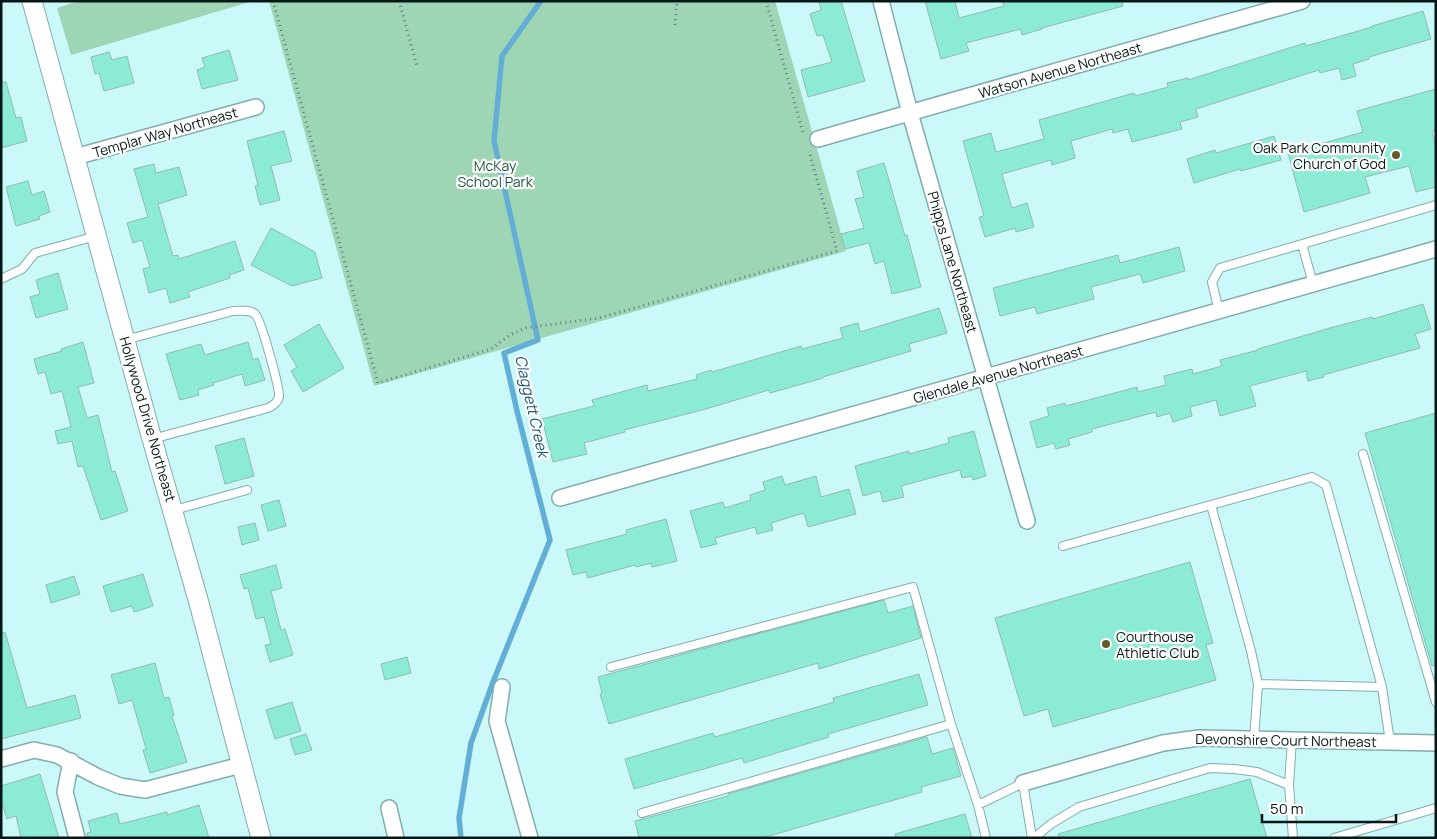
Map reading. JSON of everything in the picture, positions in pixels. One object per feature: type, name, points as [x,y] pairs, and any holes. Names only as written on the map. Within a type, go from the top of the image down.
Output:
[{"type":"street","name":"Hollywood Drive Northeast","points":[[32,1],[173,510],[261,838]]},
{"type":"street","name":"Phipps Lane Northeast","points":[[881,1],[910,113],[1027,521]]},
{"type":"street","name":"Watson Avenue Northeast","points":[[810,140],[1302,1]]},
{"type":"street","name":"Templar Way Northeast","points":[[75,157],[256,107]]},
{"type":"street","name":"Glendale Avenue Northeast","points":[[560,498],[1436,249]]},
{"type":"street","points":[[502,686],[497,721],[530,838]]},
{"type":"street","name":"Devonshire Court Northeast","points":[[1022,783],[1163,743],[1199,738],[1436,743]]},
{"type":"street","points":[[1,759],[34,750],[57,755],[98,777],[120,786],[145,790],[241,765]]},
{"type":"street","points":[[70,761],[65,792],[78,838]]},
{"type":"street","points":[[389,808],[396,838]]},
{"type":"lane","points":[[1219,311],[1212,282],[1220,268],[1436,205]]},
{"type":"lane","points":[[1,280],[22,269],[35,254],[96,236]]},
{"type":"lane","points":[[1302,244],[1313,284]]},
{"type":"lane","points":[[126,340],[232,311],[251,311],[256,315],[261,325],[265,340],[279,395],[276,404],[268,408],[152,439]]},
{"type":"lane","points":[[1362,454],[1436,702]]},
{"type":"lane","points":[[1063,546],[1312,477],[1326,485],[1382,687],[1390,742]]},
{"type":"lane","points":[[173,510],[247,490]]},
{"type":"lane","points":[[1211,505],[1251,651],[1258,684],[1254,739]]},
{"type":"lane","points":[[611,667],[913,587],[951,724],[978,805],[986,838]]},
{"type":"lane","points":[[1258,684],[1382,687]]},
{"type":"lane","points":[[642,813],[951,724]]},
{"type":"lane","points":[[1292,740],[1289,784],[1293,838]]},
{"type":"lane","points":[[978,805],[1022,783],[1033,838],[1051,824],[1080,807],[1210,768],[1257,772],[1289,784]]},
{"type":"lane","points":[[1334,838],[1436,808]]},
{"type":"path","points":[[273,1],[378,383],[491,349],[510,335],[525,328],[599,318],[837,251],[810,140],[766,1]]},
{"type":"path","points":[[399,1],[417,66]]},
{"type":"path","points":[[675,25],[677,1]]},
{"type":"green space","points":[[79,1],[253,1],[71,55],[57,8]]},
{"type":"green space","name":"McKay School Park","points":[[269,1],[775,1],[846,251],[374,386]]},
{"type":"building","points":[[819,1],[841,1],[865,81],[808,97],[801,70],[832,62],[823,35],[817,36],[810,14],[821,10]]},
{"type":"building","points":[[925,1],[955,1],[959,18],[1004,6],[1002,1],[1122,1],[1123,6],[1022,35],[1021,29],[966,43],[969,51],[941,59]]},
{"type":"building","points":[[1423,11],[1431,39],[1369,57],[1369,59],[1353,64],[1356,76],[1342,80],[1339,68],[1320,73],[1319,70],[1196,109],[1198,117],[1180,122],[1182,129],[1132,142],[1128,129],[1113,133],[1112,129],[1071,141],[1075,158],[1052,165],[1051,160],[1002,174],[1012,208],[1027,203],[1034,227],[1016,232],[1015,228],[985,237],[979,217],[984,216],[963,141],[991,133],[996,152],[1044,139],[1039,120],[1134,93],[1135,96],[1168,87],[1167,83],[1188,78],[1188,80],[1305,43],[1306,46]]},
{"type":"building","points":[[229,50],[238,80],[202,89],[197,70],[205,67],[202,58]]},
{"type":"building","points":[[109,52],[112,60],[127,56],[134,83],[104,91],[99,73],[95,74],[91,57]]},
{"type":"building","points":[[1,82],[6,82],[16,118],[21,117],[27,141],[1,148]]},
{"type":"building","points":[[1436,89],[1436,130],[1432,132],[1436,146],[1436,187],[1416,192],[1409,166],[1365,177],[1370,193],[1304,212],[1288,153],[1363,132],[1357,111]]},
{"type":"building","points":[[284,131],[292,161],[271,166],[280,200],[260,205],[255,186],[258,185],[247,141]]},
{"type":"building","points":[[1274,136],[1281,160],[1241,171],[1240,169],[1194,183],[1187,159],[1215,150],[1216,153]]},
{"type":"building","points":[[884,163],[921,287],[892,294],[884,261],[875,264],[869,243],[845,249],[841,234],[864,228],[855,199],[864,197],[857,171]]},
{"type":"building","points":[[154,164],[156,173],[179,167],[187,195],[158,204],[173,256],[178,255],[179,259],[235,241],[244,270],[229,275],[230,278],[188,292],[190,297],[170,303],[166,288],[149,293],[143,269],[150,267],[142,240],[133,243],[127,223],[148,217],[134,169]]},
{"type":"building","points":[[28,181],[32,195],[44,191],[50,212],[39,216],[40,219],[16,226],[6,187]]},
{"type":"building","points":[[271,228],[315,252],[322,278],[292,286],[251,265]]},
{"type":"building","points":[[1179,247],[1185,271],[1143,283],[1140,274],[1091,287],[1094,299],[1037,314],[1035,307],[1000,316],[993,288],[1118,255],[1120,263]]},
{"type":"building","points":[[58,273],[68,309],[36,318],[30,297],[40,294],[36,280]]},
{"type":"building","points":[[1423,304],[1431,329],[1415,334],[1420,348],[1323,375],[1324,377],[1308,381],[1306,371],[1250,386],[1256,406],[1220,416],[1216,400],[1190,407],[1192,416],[1173,422],[1170,413],[1157,417],[1156,412],[1092,429],[1092,432],[1068,439],[1070,445],[1056,449],[1054,443],[1037,448],[1030,422],[1049,416],[1047,408],[1065,403],[1066,406],[1137,387],[1138,392],[1166,385],[1164,376],[1192,369],[1193,374],[1222,366],[1220,360],[1330,328],[1372,317],[1373,319]]},
{"type":"building","points":[[939,308],[947,333],[909,344],[911,351],[770,393],[769,390],[706,409],[624,430],[625,432],[584,443],[587,454],[553,462],[542,419],[594,406],[592,400],[647,385],[648,391],[697,379],[696,375],[711,370],[712,372],[801,346],[802,349],[843,338],[840,328],[858,323],[860,332]]},
{"type":"building","points":[[319,324],[344,368],[303,392],[291,371],[297,367],[284,345]]},
{"type":"building","points":[[83,342],[94,383],[78,387],[87,418],[98,415],[112,472],[115,471],[128,511],[101,520],[83,466],[78,467],[72,441],[58,444],[55,431],[71,427],[62,391],[51,394],[45,372],[38,374],[34,359],[62,351],[61,349]]},
{"type":"building","points":[[248,342],[253,360],[258,358],[265,380],[245,386],[242,374],[213,383],[214,385],[198,390],[199,395],[180,400],[166,354],[201,344],[205,355]]},
{"type":"building","points":[[1436,413],[1436,665],[1432,666],[1365,433]]},
{"type":"building","points":[[974,431],[986,476],[973,480],[972,476],[962,478],[960,470],[901,486],[904,497],[883,502],[880,491],[863,496],[855,466],[909,451],[909,454],[949,443],[948,438]]},
{"type":"building","points":[[244,438],[254,476],[225,484],[215,446]]},
{"type":"building","points":[[782,476],[785,485],[816,476],[821,497],[849,489],[856,514],[808,527],[804,513],[771,523],[773,530],[757,534],[755,527],[715,538],[717,544],[701,548],[690,511],[723,502],[725,508],[751,500],[750,495],[765,490],[763,482]]},
{"type":"building","points":[[279,500],[286,526],[268,531],[261,505]]},
{"type":"building","points":[[666,519],[677,561],[652,567],[651,563],[636,567],[635,565],[588,578],[586,572],[573,575],[566,550],[627,534],[626,530]]},
{"type":"building","points":[[255,523],[259,540],[242,545],[238,527]]},
{"type":"building","name":"Courthouse Athletic Club","points":[[1190,562],[1213,643],[1206,645],[1216,680],[1053,727],[1048,709],[1024,716],[995,618]]},
{"type":"building","points":[[276,565],[282,588],[271,591],[281,630],[285,629],[293,655],[270,662],[265,645],[271,644],[264,617],[256,619],[248,588],[244,589],[240,575]]},
{"type":"building","points":[[143,574],[153,606],[134,612],[132,606],[111,612],[103,586]]},
{"type":"building","points":[[74,576],[80,594],[51,603],[46,585]]},
{"type":"building","points":[[884,600],[888,613],[913,606],[921,638],[819,669],[818,663],[609,724],[600,694],[602,693],[598,677]]},
{"type":"building","points":[[5,632],[27,708],[75,695],[81,718],[1,739],[1,633]]},
{"type":"building","points":[[407,657],[411,673],[385,680],[381,664]]},
{"type":"building","points":[[155,663],[164,698],[169,697],[174,715],[172,716],[187,762],[150,773],[143,750],[146,749],[132,700],[119,704],[111,675]]},
{"type":"building","points":[[919,674],[928,705],[828,734],[829,737],[744,763],[742,758],[634,789],[625,759],[713,733],[715,737],[834,702],[833,698]]},
{"type":"building","points":[[292,702],[301,731],[275,739],[266,710]]},
{"type":"building","points":[[306,734],[312,750],[295,755],[290,739]]},
{"type":"building","points":[[927,737],[932,754],[953,748],[961,776],[921,787],[922,792],[762,838],[639,838],[635,821],[728,796],[728,794]]},
{"type":"building","points":[[40,774],[59,838],[21,838],[16,816],[7,819],[1,800],[1,786]]},
{"type":"building","points":[[1250,779],[1267,838],[1059,838],[1058,834]]},
{"type":"building","points":[[199,805],[209,838],[88,838],[87,833],[91,832],[88,821],[117,813],[120,824],[167,812],[167,815]]},
{"type":"building","points":[[965,814],[972,838],[896,838],[895,834]]},
{"type":"waterway","name":"Claggett Creek","points":[[461,838],[459,818],[471,743],[493,682],[550,540],[504,353],[538,340],[494,141],[502,56],[541,1]]},
{"type":"place","name":"Oak Park Community Church of God","points":[[1396,155]]},
{"type":"place","name":"Courthouse Athletic Club","points":[[1106,644]]}]
